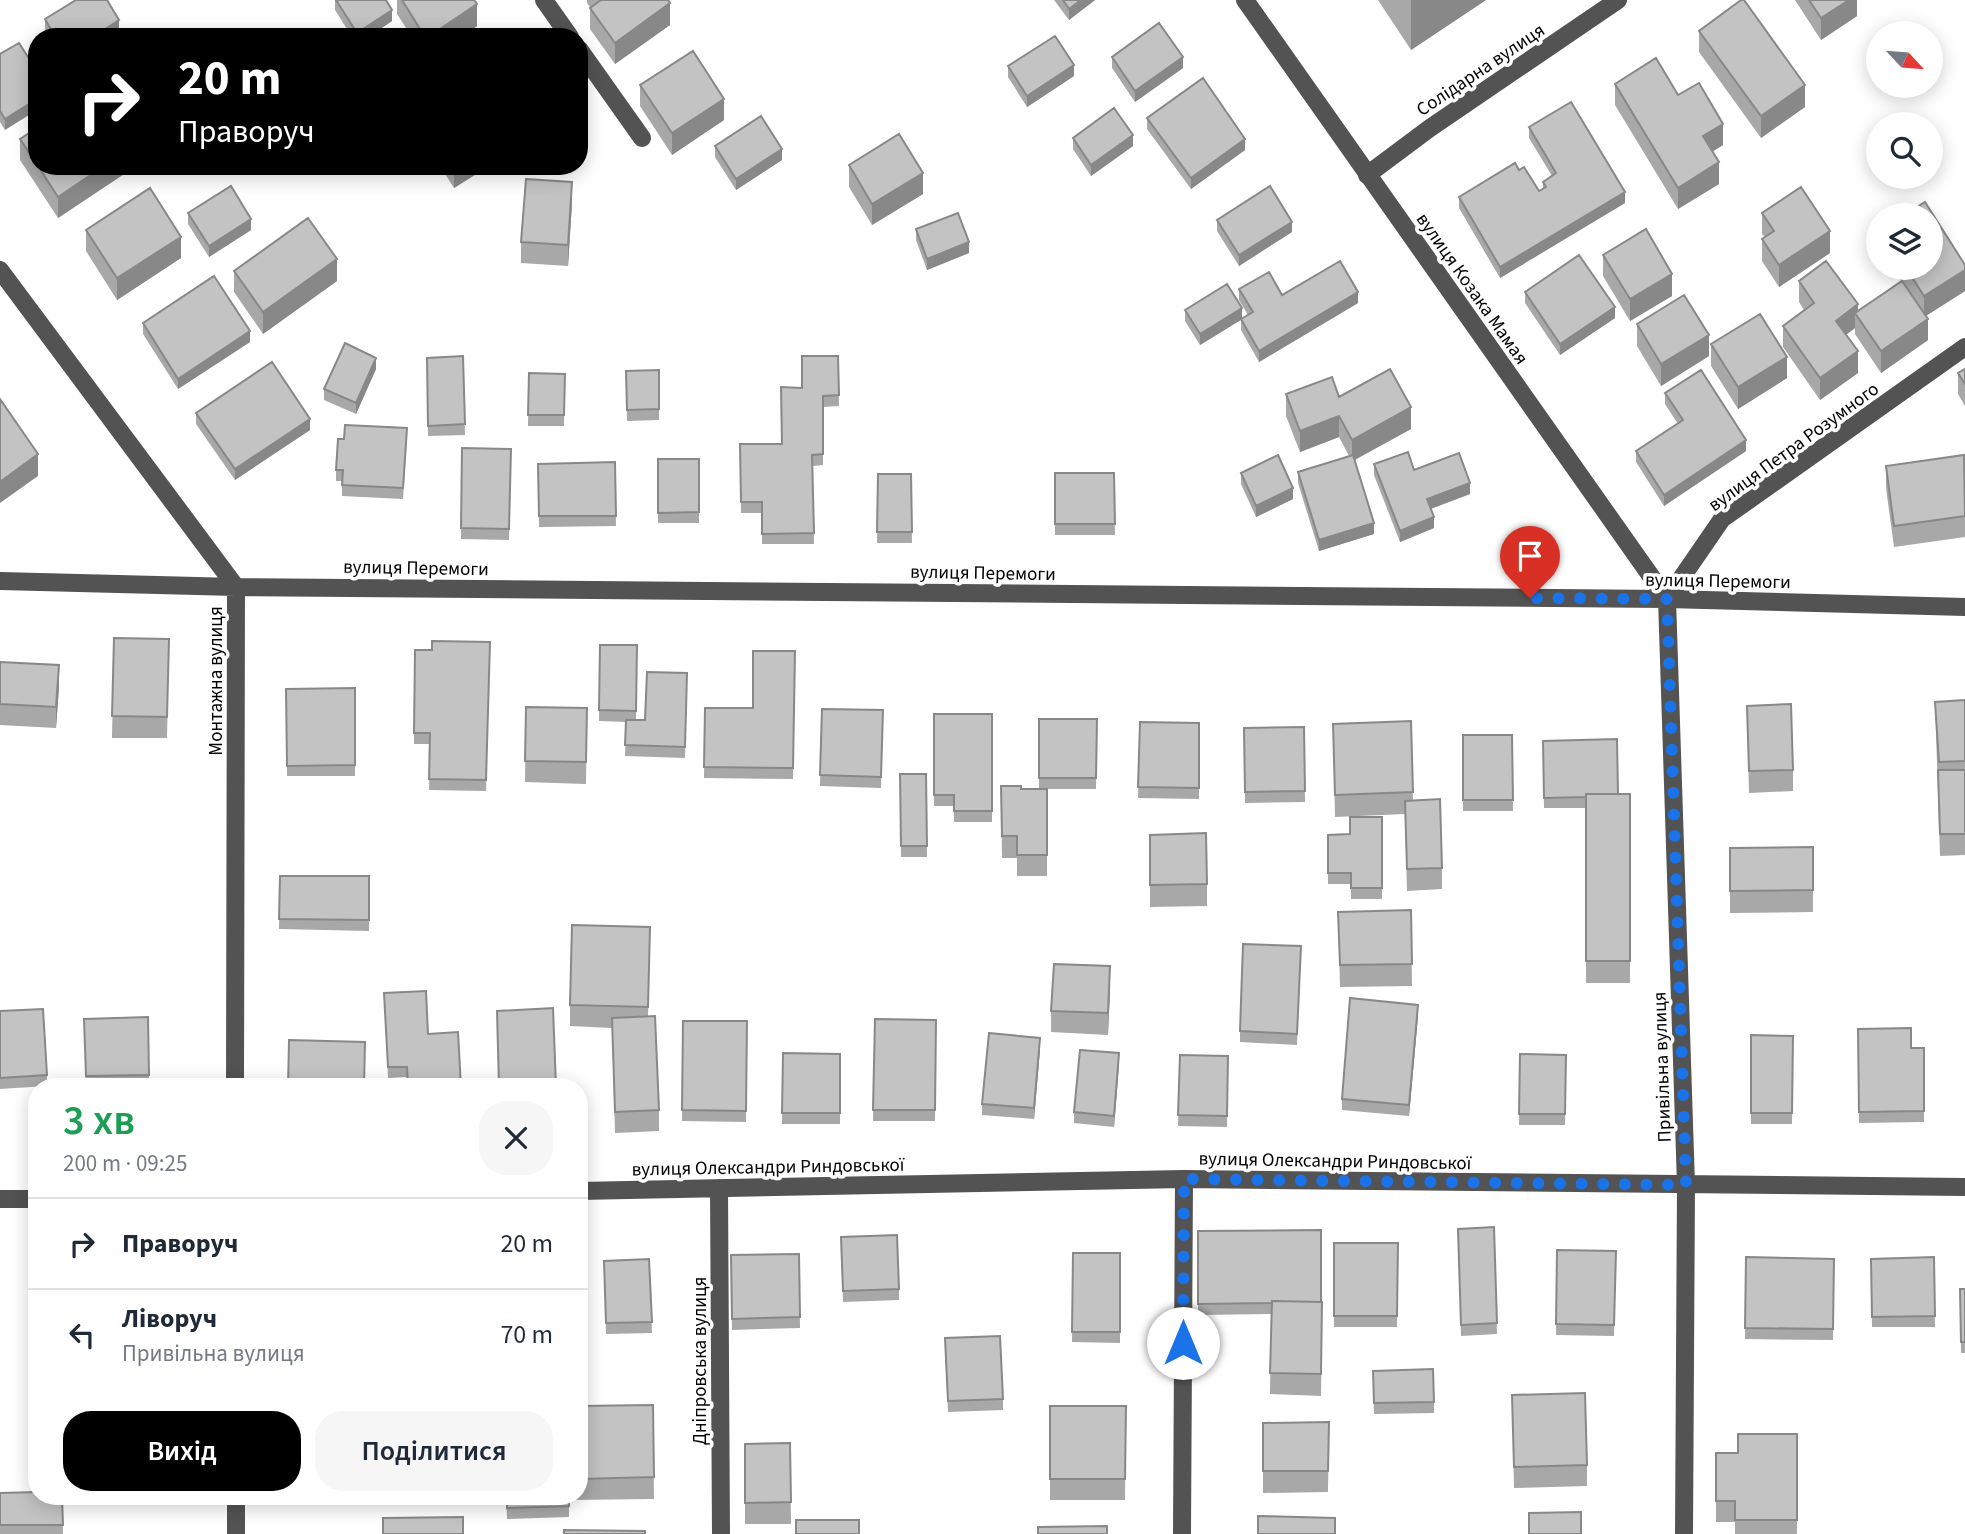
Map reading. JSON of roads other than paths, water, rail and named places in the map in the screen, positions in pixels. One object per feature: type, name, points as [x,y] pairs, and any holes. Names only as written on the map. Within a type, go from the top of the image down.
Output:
[{"type":"street","points":[[544,0],[564,28]]},
{"type":"street","name":"вулиця Козака Мамая","points":[[1245,0],[1667,599]]},
{"type":"street","name":"Солідарна вулиця","points":[[1367,175],[1430,128],[1618,0]]},
{"type":"street","points":[[588,62],[642,138]]},
{"type":"street","name":"Монтажна вулиця","points":[[0,270],[236,587],[235,1078]]},
{"type":"street","name":"вулиця Петра Розумного","points":[[1667,599],[1722,519],[1965,347]]},
{"type":"street","name":"вулиця Перемоги","points":[[0,581],[236,587],[1667,599],[1965,607]]},
{"type":"street","name":"Привільна вулиця","points":[[1667,599],[1686,1185],[1684,1534]]},
{"type":"street","points":[[1182,1534],[1184,1179]]},
{"type":"street","name":"вулиця Олександри Риндовської","points":[[588,1191],[1184,1179],[1965,1187]]},
{"type":"street","name":"Дніпровська вулиця","points":[[719,1188],[721,1534]]},
{"type":"street","points":[[0,1199],[28,1199]]},
{"type":"street","points":[[236,1505],[236,1534]]}]
